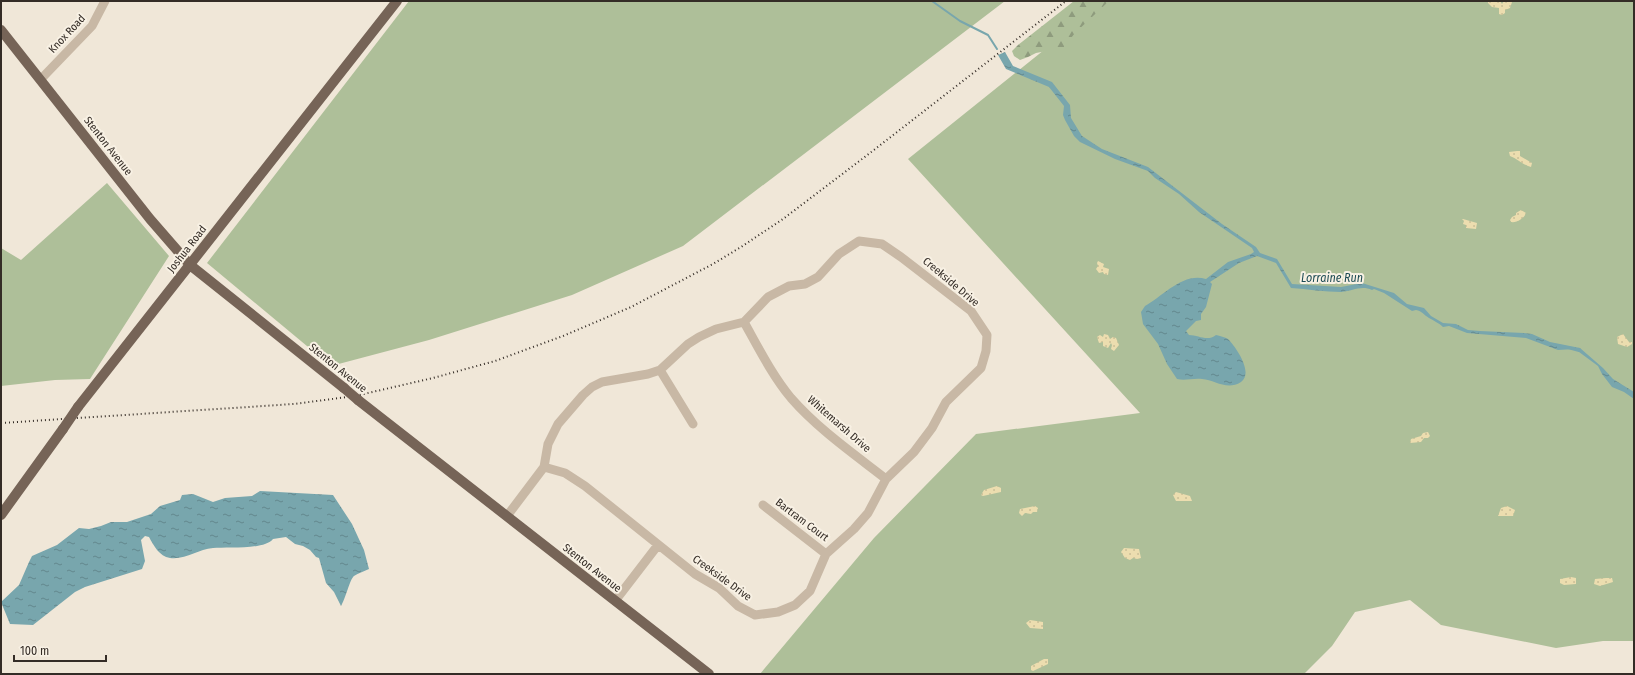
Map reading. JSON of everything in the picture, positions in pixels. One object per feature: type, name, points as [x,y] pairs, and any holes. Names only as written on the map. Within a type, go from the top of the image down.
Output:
[{"type":"main road","name":"Joshua Road","points":[[1,515],[78,408],[397,1]]},
{"type":"main road","name":"Stenton Avenue","points":[[1,30],[150,219],[190,265],[358,400],[709,674]]},
{"type":"street","name":"Knox Road","points":[[41,79],[92,26],[105,1]]},
{"type":"street","name":"Creekside Drive","points":[[544,467],[566,473],[585,486],[695,574],[719,588],[738,606],[755,615],[778,612],[795,605],[810,591],[826,554],[854,530],[868,513],[886,479],[914,452],[932,428],[946,402],[981,368],[986,351],[987,336],[970,311],[902,256],[882,244],[859,241],[839,254],[818,277],[805,284],[789,286],[768,297],[744,322]]},
{"type":"street","points":[[507,516],[544,467],[548,444],[558,424],[583,395],[592,387],[602,382],[648,374],[660,370],[688,344],[699,337],[716,329],[744,322]]},
{"type":"street","name":"Whitemarsh Drive","points":[[744,322],[765,360],[790,397],[815,422],[886,479]]},
{"type":"street","points":[[660,370],[693,424]]},
{"type":"street","name":"Bartram Court","points":[[763,505],[826,554]]},
{"type":"street","points":[[615,601],[658,545]]},
{"type":"green space","points":[[409,1],[1005,1],[683,246],[572,295],[429,340],[331,366],[207,263]]},
{"type":"green space","points":[[1074,1],[1109,1],[1075,33],[1063,48],[1036,53],[1020,60],[1014,56],[1012,51],[1018,45]]},
{"type":"green space","points":[[1105,1],[1634,1],[1634,641],[1603,641],[1556,648],[1441,625],[1410,600],[1355,612],[1332,646],[1304,674],[760,674],[874,538],[976,434],[1140,413],[908,159]]},
{"type":"green space","points":[[107,183],[169,256],[90,379],[55,380],[1,386],[1,248],[21,260]]},
{"type":"sand","points":[[1488,1],[1500,1],[1502,4],[1504,1],[1512,2],[1510,8],[1505,10],[1505,13],[1502,15],[1499,14],[1499,8],[1492,7]]},
{"type":"sand","points":[[1520,151],[1520,156],[1532,163],[1531,167],[1510,156],[1509,152]]},
{"type":"sand","points":[[1521,210],[1526,213],[1524,217],[1517,221],[1511,222],[1510,220],[1512,217]]},
{"type":"sand","points":[[1462,219],[1477,223],[1476,229],[1466,228],[1466,225],[1463,224],[1464,221]]},
{"type":"sand","points":[[1098,261],[1104,264],[1103,267],[1109,269],[1108,275],[1104,274],[1103,272],[1099,273],[1096,269],[1098,266]]},
{"type":"sand","points":[[1104,334],[1108,335],[1110,339],[1113,337],[1116,338],[1119,345],[1114,351],[1111,349],[1111,343],[1108,348],[1103,346],[1103,342],[1099,343],[1097,337],[1100,335],[1103,337]]},
{"type":"sand","points":[[1623,334],[1629,342],[1632,342],[1632,344],[1627,347],[1618,344],[1617,337]]},
{"type":"sand","points":[[1428,432],[1430,436],[1428,438],[1424,438],[1421,442],[1410,443],[1411,439]]},
{"type":"sand","points":[[997,486],[1001,488],[1001,492],[983,496],[981,495],[984,490]]},
{"type":"sand","points":[[1176,492],[1190,496],[1192,501],[1176,501],[1173,495]]},
{"type":"sand","points":[[1035,506],[1038,508],[1037,512],[1033,512],[1031,514],[1025,513],[1022,516],[1019,513],[1020,509]]},
{"type":"sand","points":[[1507,506],[1515,510],[1513,516],[1498,516],[1501,508]]},
{"type":"sand","points":[[1124,548],[1139,549],[1141,558],[1133,558],[1130,560],[1125,558],[1121,552]]},
{"type":"sand","points":[[1571,577],[1576,578],[1576,584],[1564,585],[1560,583],[1560,579]]},
{"type":"sand","points":[[1612,578],[1613,582],[1600,586],[1594,584],[1595,579]]},
{"type":"sand","points":[[1030,620],[1043,622],[1043,629],[1030,628],[1026,623]]},
{"type":"sand","points":[[1044,659],[1048,659],[1048,664],[1033,671],[1031,670],[1031,666]]},
{"type":"water","points":[[1005,52],[1013,66],[1052,82],[1070,105],[1071,118],[1082,136],[1102,149],[1148,167],[1222,224],[1256,247],[1260,253],[1277,259],[1292,284],[1341,287],[1362,283],[1394,293],[1407,304],[1424,308],[1431,316],[1443,323],[1456,324],[1468,330],[1532,334],[1550,342],[1580,348],[1613,379],[1634,392],[1634,399],[1624,392],[1612,387],[1598,366],[1575,349],[1558,350],[1526,338],[1467,333],[1449,326],[1443,327],[1420,311],[1412,311],[1384,293],[1374,289],[1361,288],[1341,292],[1329,292],[1291,288],[1276,263],[1257,256],[1239,263],[1210,282],[1212,284],[1206,307],[1201,314],[1201,320],[1196,321],[1186,331],[1189,335],[1209,338],[1216,335],[1228,339],[1242,360],[1246,373],[1245,378],[1241,382],[1231,385],[1202,379],[1177,379],[1167,364],[1158,344],[1143,324],[1141,312],[1145,306],[1174,286],[1189,279],[1206,279],[1228,262],[1254,252],[1252,248],[1199,212],[1179,194],[1155,178],[1148,171],[1115,159],[1080,142],[1074,136],[1065,120],[1063,115],[1064,106],[1049,87],[1006,69],[998,55]]},
{"type":"water","points":[[260,491],[333,495],[352,524],[364,550],[369,569],[352,578],[341,606],[334,592],[326,583],[319,558],[316,557],[310,550],[295,544],[286,537],[273,539],[269,543],[262,545],[213,548],[202,550],[187,556],[170,558],[166,557],[157,550],[149,537],[145,536],[141,540],[145,561],[142,569],[85,587],[75,592],[33,625],[10,624],[1,602],[19,585],[32,556],[57,545],[79,528],[89,529],[111,522],[127,522],[151,514],[160,506],[180,500],[182,495],[193,494],[213,502],[225,498],[252,496]]},
{"type":"waterway","name":"Lorraine Run","points":[[932,1],[960,21],[988,35],[997,49]]},
{"type":"waterway","name":"Lorraine Run","points":[[1568,348],[1579,351]]},
{"type":"railway","points":[[1,423],[294,404],[355,396],[433,378],[495,361],[563,336],[631,307],[713,264],[741,247],[783,219],[1066,1]]}]
